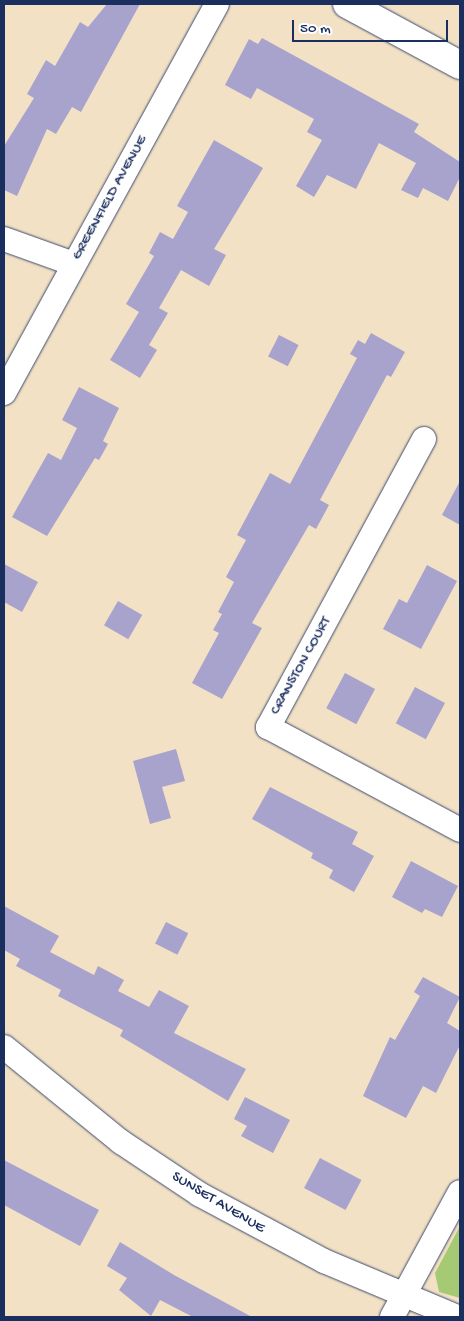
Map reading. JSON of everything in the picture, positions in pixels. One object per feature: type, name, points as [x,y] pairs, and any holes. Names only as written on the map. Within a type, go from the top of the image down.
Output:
[{"type":"street","name":"GREENFIELD AVENUE","points":[[4,393],[217,4]]},
{"type":"street","points":[[346,4],[460,65]]},
{"type":"street","points":[[4,239],[74,264]]},
{"type":"street","name":"CRANSTON COURT","points":[[424,439],[268,727],[460,830]]},
{"type":"street","name":"SUNSET AVENUE","points":[[4,1047],[121,1142],[200,1194],[397,1307],[456,1317]]},
{"type":"street","points":[[397,1307],[460,1192]]},
{"type":"green space","points":[[460,1226],[460,1298],[439,1292],[435,1273]]},
{"type":"building","points":[[107,4],[140,4],[81,112],[72,107],[56,134],[47,129],[17,196],[4,190],[4,146],[34,98],[27,94],[46,60],[55,66],[80,22],[88,27]]},
{"type":"building","points":[[262,38],[419,124],[414,132],[460,162],[460,177],[448,201],[423,188],[418,198],[401,190],[416,163],[379,143],[356,189],[327,175],[314,197],[296,186],[322,140],[307,132],[314,119],[257,88],[251,99],[225,85],[249,39],[258,44]]},
{"type":"building","points":[[214,140],[263,168],[214,249],[226,255],[209,286],[181,270],[159,308],[168,313],[149,345],[157,350],[140,378],[110,360],[139,312],[126,304],[154,256],[149,253],[160,232],[173,239],[188,212],[177,206]]},
{"type":"building","points":[[371,333],[405,352],[391,377],[387,375],[320,500],[329,505],[316,529],[309,525],[252,623],[262,628],[222,699],[192,683],[219,633],[213,630],[222,614],[218,612],[234,582],[226,577],[246,540],[237,535],[270,473],[290,484],[357,358],[350,354],[358,340],[365,344]]},
{"type":"building","points":[[279,335],[299,345],[288,366],[268,356]]},
{"type":"building","points":[[79,387],[119,408],[103,441],[108,444],[99,460],[95,458],[47,536],[12,517],[48,453],[61,460],[77,428],[62,420]]},
{"type":"building","points":[[460,481],[460,525],[442,515]]},
{"type":"building","points":[[4,564],[38,582],[22,612],[4,602]]},
{"type":"building","points":[[427,565],[457,581],[421,649],[383,629],[399,599],[407,603]]},
{"type":"building","points":[[118,601],[142,615],[128,639],[104,625]]},
{"type":"building","points":[[345,673],[375,689],[356,724],[326,708]]},
{"type":"building","points":[[415,687],[445,703],[426,739],[396,723]]},
{"type":"building","points":[[176,749],[185,781],[162,787],[171,818],[150,824],[133,761]]},
{"type":"building","points":[[270,787],[358,832],[352,844],[374,856],[354,892],[329,878],[333,870],[311,858],[313,853],[252,819]]},
{"type":"building","points":[[411,861],[458,886],[442,917],[425,909],[422,913],[392,897]]},
{"type":"building","points":[[4,906],[59,936],[50,952],[94,975],[98,966],[124,980],[118,991],[149,1007],[159,990],[189,1006],[174,1033],[246,1069],[228,1101],[120,1036],[123,1030],[58,996],[61,990],[16,966],[20,959],[4,950]]},
{"type":"building","points":[[166,922],[188,933],[177,955],[155,943]]},
{"type":"building","points":[[423,977],[460,997],[447,1023],[460,1031],[460,1045],[436,1093],[423,1086],[406,1118],[363,1096],[390,1037],[395,1040],[420,996],[414,992]]},
{"type":"building","points":[[245,1097],[290,1120],[273,1153],[241,1136],[247,1126],[234,1119]]},
{"type":"building","points":[[320,1158],[361,1180],[346,1210],[304,1188]]},
{"type":"building","points":[[4,1160],[99,1210],[80,1246],[4,1205]]},
{"type":"building","points":[[120,1242],[174,1275],[252,1317],[193,1317],[160,1300],[151,1316],[119,1290],[127,1278],[107,1266]]}]
